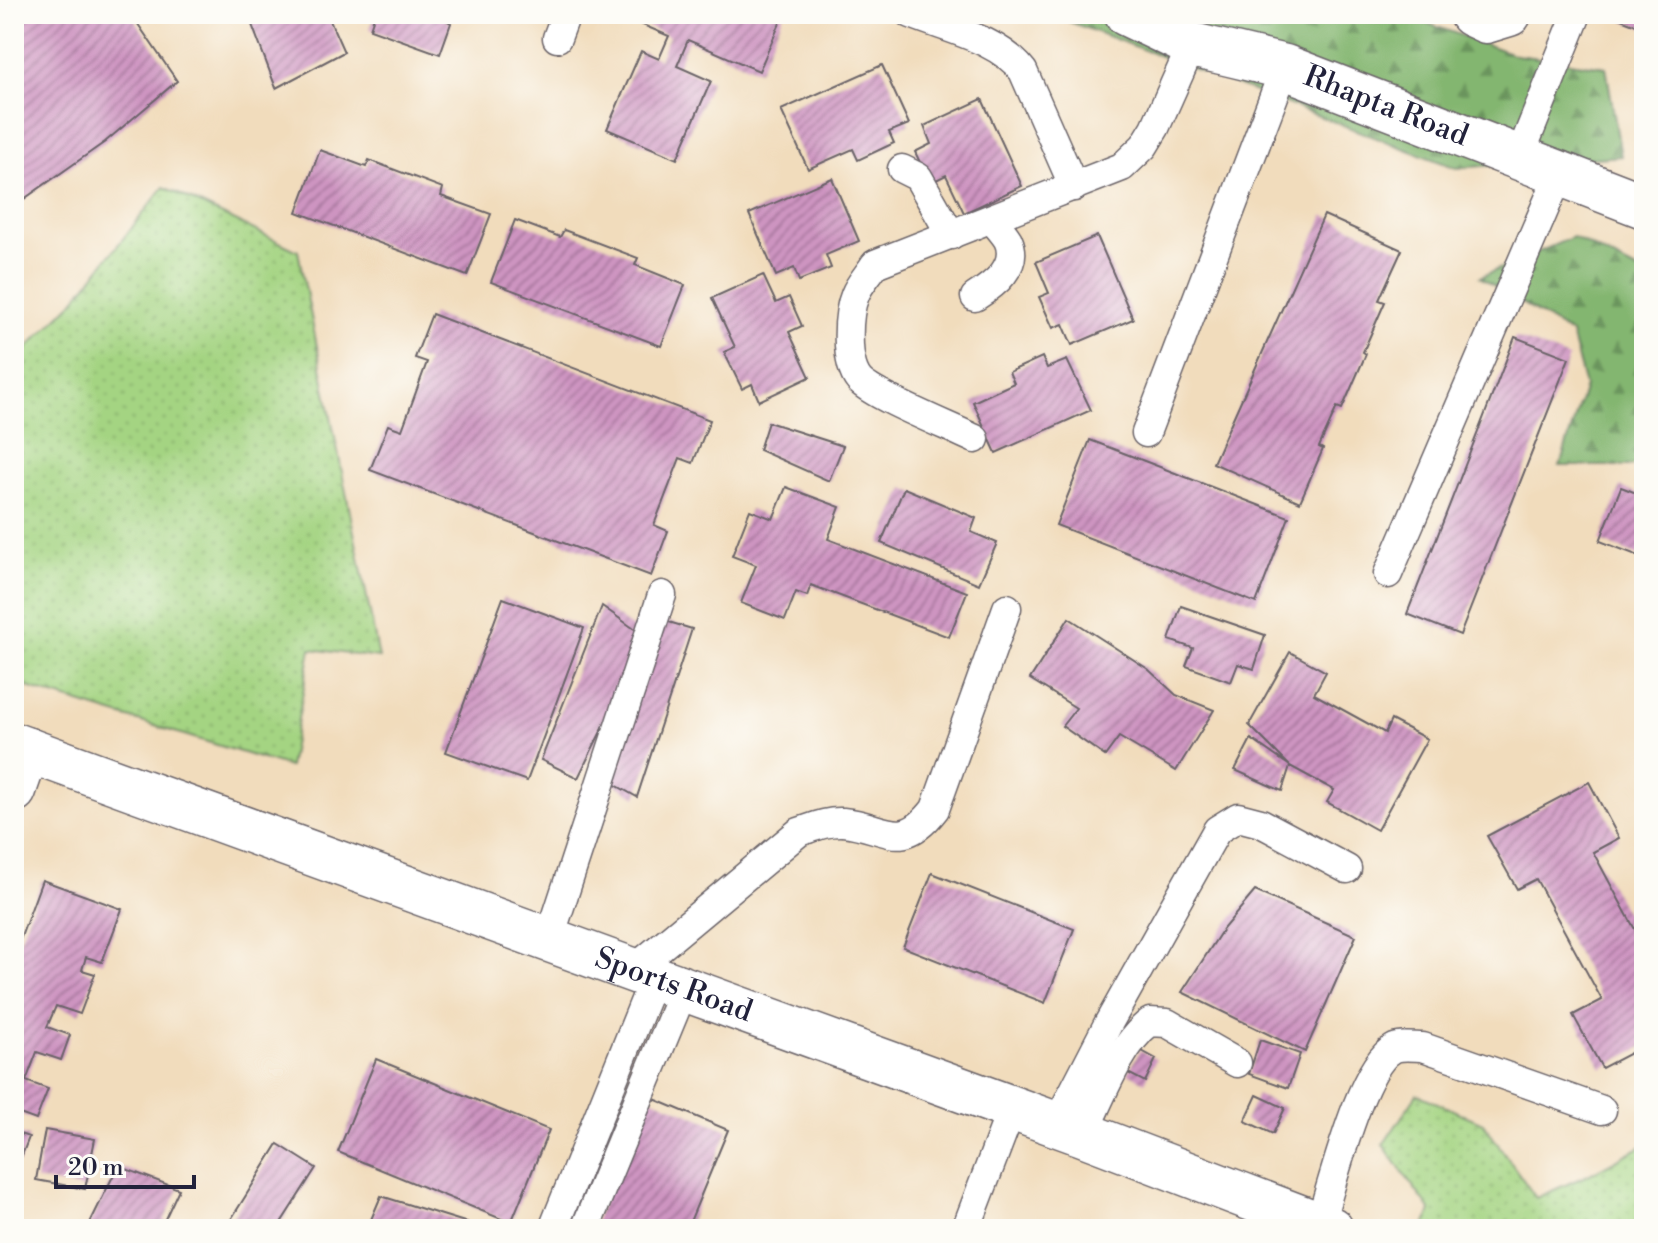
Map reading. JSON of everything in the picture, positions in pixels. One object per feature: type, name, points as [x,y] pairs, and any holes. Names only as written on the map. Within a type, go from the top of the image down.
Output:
[{"type":"street","name":"Rhapta Road","points":[[1127,14],[1192,45],[1285,67],[1644,206]]},
{"type":"street","points":[[1471,14],[1486,21],[1509,14]]},
{"type":"street","name":"Sports Road","points":[[19,762],[549,940],[1012,1108],[1069,1130],[1260,1217],[1325,1227]]},
{"type":"lane","points":[[911,14],[997,48],[1015,60],[1023,71],[1074,187]]},
{"type":"lane","points":[[1519,158],[1577,14]]},
{"type":"lane","points":[[975,439],[869,388],[854,371],[849,350],[855,295],[875,264],[1122,167],[1144,146],[1155,128],[1192,45]]},
{"type":"lane","points":[[1146,433],[1285,67]]},
{"type":"lane","points":[[902,169],[918,177],[951,235]]},
{"type":"lane","points":[[1388,574],[1560,173]]},
{"type":"lane","points":[[975,297],[1000,279],[1008,268],[1011,255],[1008,241],[992,219]]},
{"type":"lane","points":[[549,940],[662,595]]},
{"type":"lane","points":[[553,1229],[657,979],[799,832],[824,823],[844,822],[899,835],[922,826],[935,809],[1007,608]]},
{"type":"lane","points":[[1069,1130],[1108,1024],[1217,830],[1238,817],[1261,823],[1347,869]]},
{"type":"lane","points":[[585,1229],[657,979]]},
{"type":"lane","points":[[1069,1130],[1138,1031],[1150,1022],[1167,1023],[1237,1063]]},
{"type":"lane","points":[[1325,1227],[1363,1089],[1378,1061],[1395,1047],[1423,1047],[1602,1110]]},
{"type":"lane","points":[[966,1229],[1012,1108]]},
{"type":"green space","points":[[1049,14],[1401,14],[1516,55],[1606,67],[1621,156],[1456,168]]},
{"type":"green space","points":[[164,187],[298,251],[379,658],[311,649],[289,767],[14,683],[14,379],[22,353],[72,303]]},
{"type":"green space","points":[[1573,237],[1644,274],[1644,466],[1560,466],[1585,386],[1571,334],[1480,277]]},
{"type":"green space","points":[[1417,1094],[1483,1123],[1536,1198],[1644,1145],[1644,1229],[1424,1229],[1431,1211],[1383,1145]]},
{"type":"building","points":[[14,14],[131,14],[177,81],[105,142],[14,206]]},
{"type":"building","points":[[248,14],[327,14],[344,52],[276,88]]},
{"type":"building","points":[[375,14],[442,14],[441,17],[451,23],[440,54],[370,29]]},
{"type":"building","points":[[617,14],[784,14],[759,71],[688,40],[677,66],[711,81],[677,159],[607,129],[641,51],[659,59],[669,36]]},
{"type":"building","points":[[1608,14],[1644,14],[1644,28]]},
{"type":"building","points":[[882,65],[909,124],[889,132],[894,143],[858,160],[853,149],[808,169],[781,110]]},
{"type":"building","points":[[982,99],[1022,186],[964,213],[946,175],[930,183],[915,152],[931,144],[924,126]]},
{"type":"building","points":[[320,150],[366,167],[369,160],[443,188],[441,196],[491,214],[467,276],[297,212]]},
{"type":"building","points":[[832,178],[859,241],[826,255],[831,268],[799,281],[794,268],[776,276],[749,214]]},
{"type":"building","points":[[1324,215],[1402,250],[1379,300],[1385,302],[1363,352],[1366,354],[1342,409],[1337,407],[1319,447],[1323,449],[1300,502],[1213,463]]},
{"type":"building","points":[[515,220],[560,237],[564,230],[638,258],[635,265],[685,285],[661,346],[491,282]]},
{"type":"building","points":[[1097,236],[1133,319],[1072,345],[1063,324],[1053,328],[1039,297],[1049,293],[1036,262]]},
{"type":"building","points":[[763,275],[776,303],[789,297],[802,326],[789,332],[810,377],[759,401],[752,384],[742,389],[724,352],[735,347],[712,298]]},
{"type":"building","points":[[432,314],[710,420],[693,463],[680,458],[654,525],[668,531],[651,576],[370,470],[388,425],[402,430],[427,362],[415,358]]},
{"type":"building","points":[[1515,337],[1569,358],[1460,635],[1407,614]]},
{"type":"building","points":[[1042,357],[1047,368],[1067,360],[1091,410],[996,453],[973,402],[1014,383],[1009,372]]},
{"type":"building","points":[[768,422],[843,446],[829,481],[759,450]]},
{"type":"building","points":[[1090,440],[1289,517],[1256,603],[1056,525]]},
{"type":"building","points":[[786,487],[840,507],[828,539],[967,592],[949,637],[811,585],[807,596],[796,592],[785,620],[741,603],[756,565],[732,556],[750,510],[773,519]]},
{"type":"building","points":[[1621,487],[1644,496],[1644,558],[1600,541]]},
{"type":"building","points":[[904,488],[976,518],[971,532],[997,543],[979,584],[881,543]]},
{"type":"building","points":[[503,598],[584,628],[527,781],[446,752]]},
{"type":"building","points":[[602,606],[647,638],[578,778],[541,760]]},
{"type":"building","points":[[1181,606],[1265,635],[1254,669],[1238,664],[1231,682],[1186,666],[1193,648],[1169,640]]},
{"type":"building","points":[[1069,618],[1148,669],[1176,695],[1214,710],[1176,771],[1119,737],[1105,756],[1062,726],[1076,708],[1030,679]]},
{"type":"building","points":[[662,620],[692,629],[637,797],[605,779]]},
{"type":"building","points":[[1290,652],[1326,672],[1314,694],[1385,733],[1391,720],[1427,739],[1377,830],[1327,802],[1334,790],[1290,766],[1249,725]]},
{"type":"building","points":[[1251,739],[1290,766],[1282,791],[1235,770]]},
{"type":"building","points":[[1589,782],[1619,838],[1593,852],[1644,946],[1644,1046],[1602,1068],[1573,1015],[1602,1000],[1536,879],[1517,889],[1487,836]]},
{"type":"building","points":[[932,873],[1074,929],[1045,1003],[903,947]]},
{"type":"building","points":[[42,880],[122,909],[102,962],[86,957],[82,970],[95,974],[80,1014],[56,1006],[47,1027],[70,1035],[61,1060],[37,1052],[26,1081],[48,1089],[36,1120],[17,1113],[14,1119],[14,956]]},
{"type":"building","points":[[1255,891],[1356,936],[1305,1052],[1182,992],[1223,929]]},
{"type":"building","points":[[1260,1040],[1300,1054],[1288,1088],[1249,1074]]},
{"type":"building","points":[[1140,1050],[1156,1059],[1145,1082],[1128,1073]]},
{"type":"building","points":[[376,1059],[549,1130],[511,1223],[338,1152]]},
{"type":"building","points":[[1257,1095],[1285,1108],[1273,1134],[1245,1121]]},
{"type":"building","points":[[647,1096],[728,1130],[687,1229],[592,1229]]},
{"type":"building","points":[[45,1130],[95,1139],[85,1189],[36,1180]]},
{"type":"building","points":[[14,1132],[29,1137],[19,1163],[14,1161]]},
{"type":"building","points":[[278,1144],[316,1168],[277,1229],[225,1229]]},
{"type":"building","points":[[118,1166],[179,1189],[164,1221],[178,1229],[87,1229]]},
{"type":"building","points":[[381,1196],[471,1224],[470,1229],[367,1229]]}]
